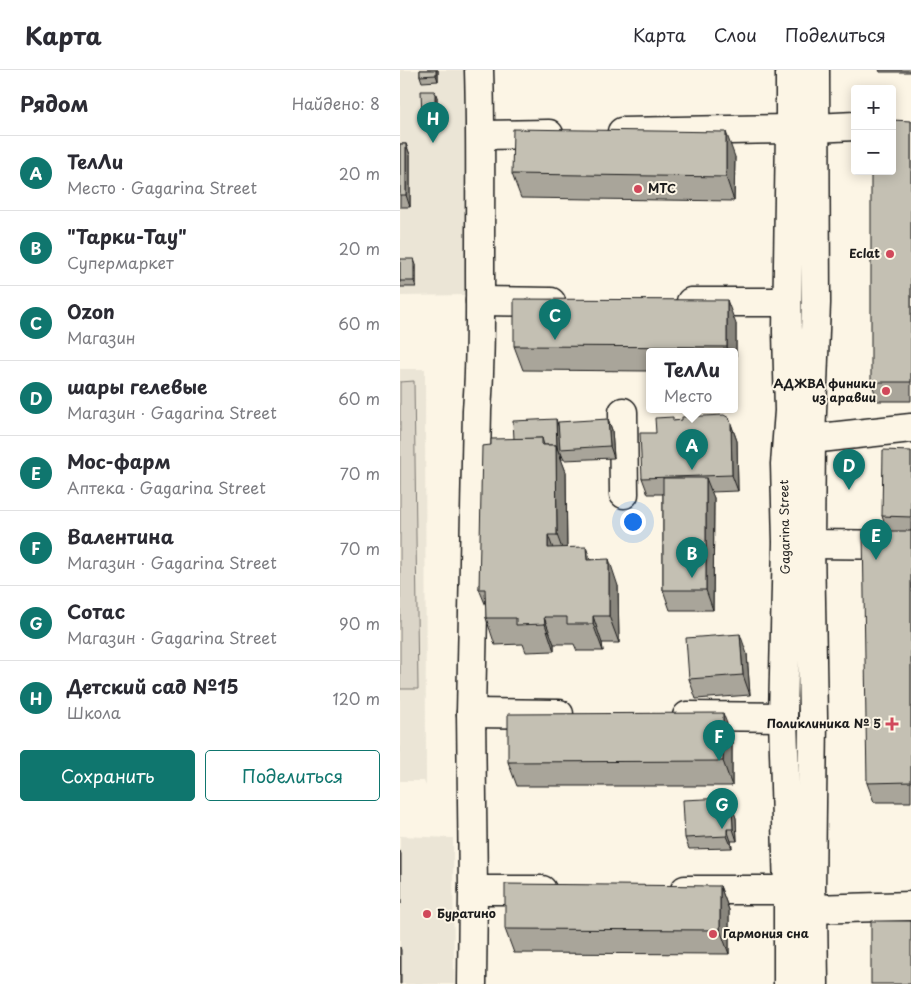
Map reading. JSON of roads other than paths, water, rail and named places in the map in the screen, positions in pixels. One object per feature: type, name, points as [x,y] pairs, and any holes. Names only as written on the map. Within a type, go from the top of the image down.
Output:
[{"type":"main road","points":[[472,984],[471,713],[479,386],[479,70]]},
{"type":"main road","name":"Gagarina Street","points":[[790,70],[803,128],[816,303],[811,439],[810,544],[813,718],[811,892],[814,984]]},
{"type":"main road","name":"Gagarina Street","points":[[788,984],[788,890],[783,717],[787,542],[785,464],[789,411],[787,302],[803,128],[815,70]]},
{"type":"main road","points":[[600,132],[851,126]]},
{"type":"main road","points":[[480,135],[570,133]]},
{"type":"main road","points":[[480,302],[579,302]]},
{"type":"main road","points":[[668,302],[787,302]]},
{"type":"main road","points":[[623,412],[624,494]]},
{"type":"main road","points":[[811,439],[911,428]]},
{"type":"main road","points":[[810,544],[911,545]]},
{"type":"main road","points":[[471,713],[578,714]]},
{"type":"main road","points":[[666,715],[783,717]]},
{"type":"main road","points":[[473,890],[562,890]]},
{"type":"main road","points":[[660,890],[788,890]]},
{"type":"main road","points":[[813,908],[911,906]]},
{"type":"place","name":"Детский сад №15","points":[[433,143]]},
{"type":"place","name":"МТС","points":[[638,189]]},
{"type":"place","name":"Eclat","points":[[890,254]]},
{"type":"place","name":"Ozon","points":[[555,340]]},
{"type":"place","name":"АДЖВА финики из аравии","points":[[886,391]]},
{"type":"place","name":"ТелЛи","points":[[692,470]]},
{"type":"place","name":"шары гелевые","points":[[849,490]]},
{"type":"place","name":"Мос-фарм","points":[[876,560]]},
{"type":"place","name":"\"Тарки-Тау\"","points":[[692,578]]},
{"type":"place","name":"Поликлиника № 5","points":[[892,724]]},
{"type":"place","name":"Валентина","points":[[719,761]]},
{"type":"place","name":"Сотас","points":[[722,829]]},
{"type":"place","name":"Буратино","points":[[427,914]]},
{"type":"place","name":"Гармония сна","points":[[713,934]]}]
